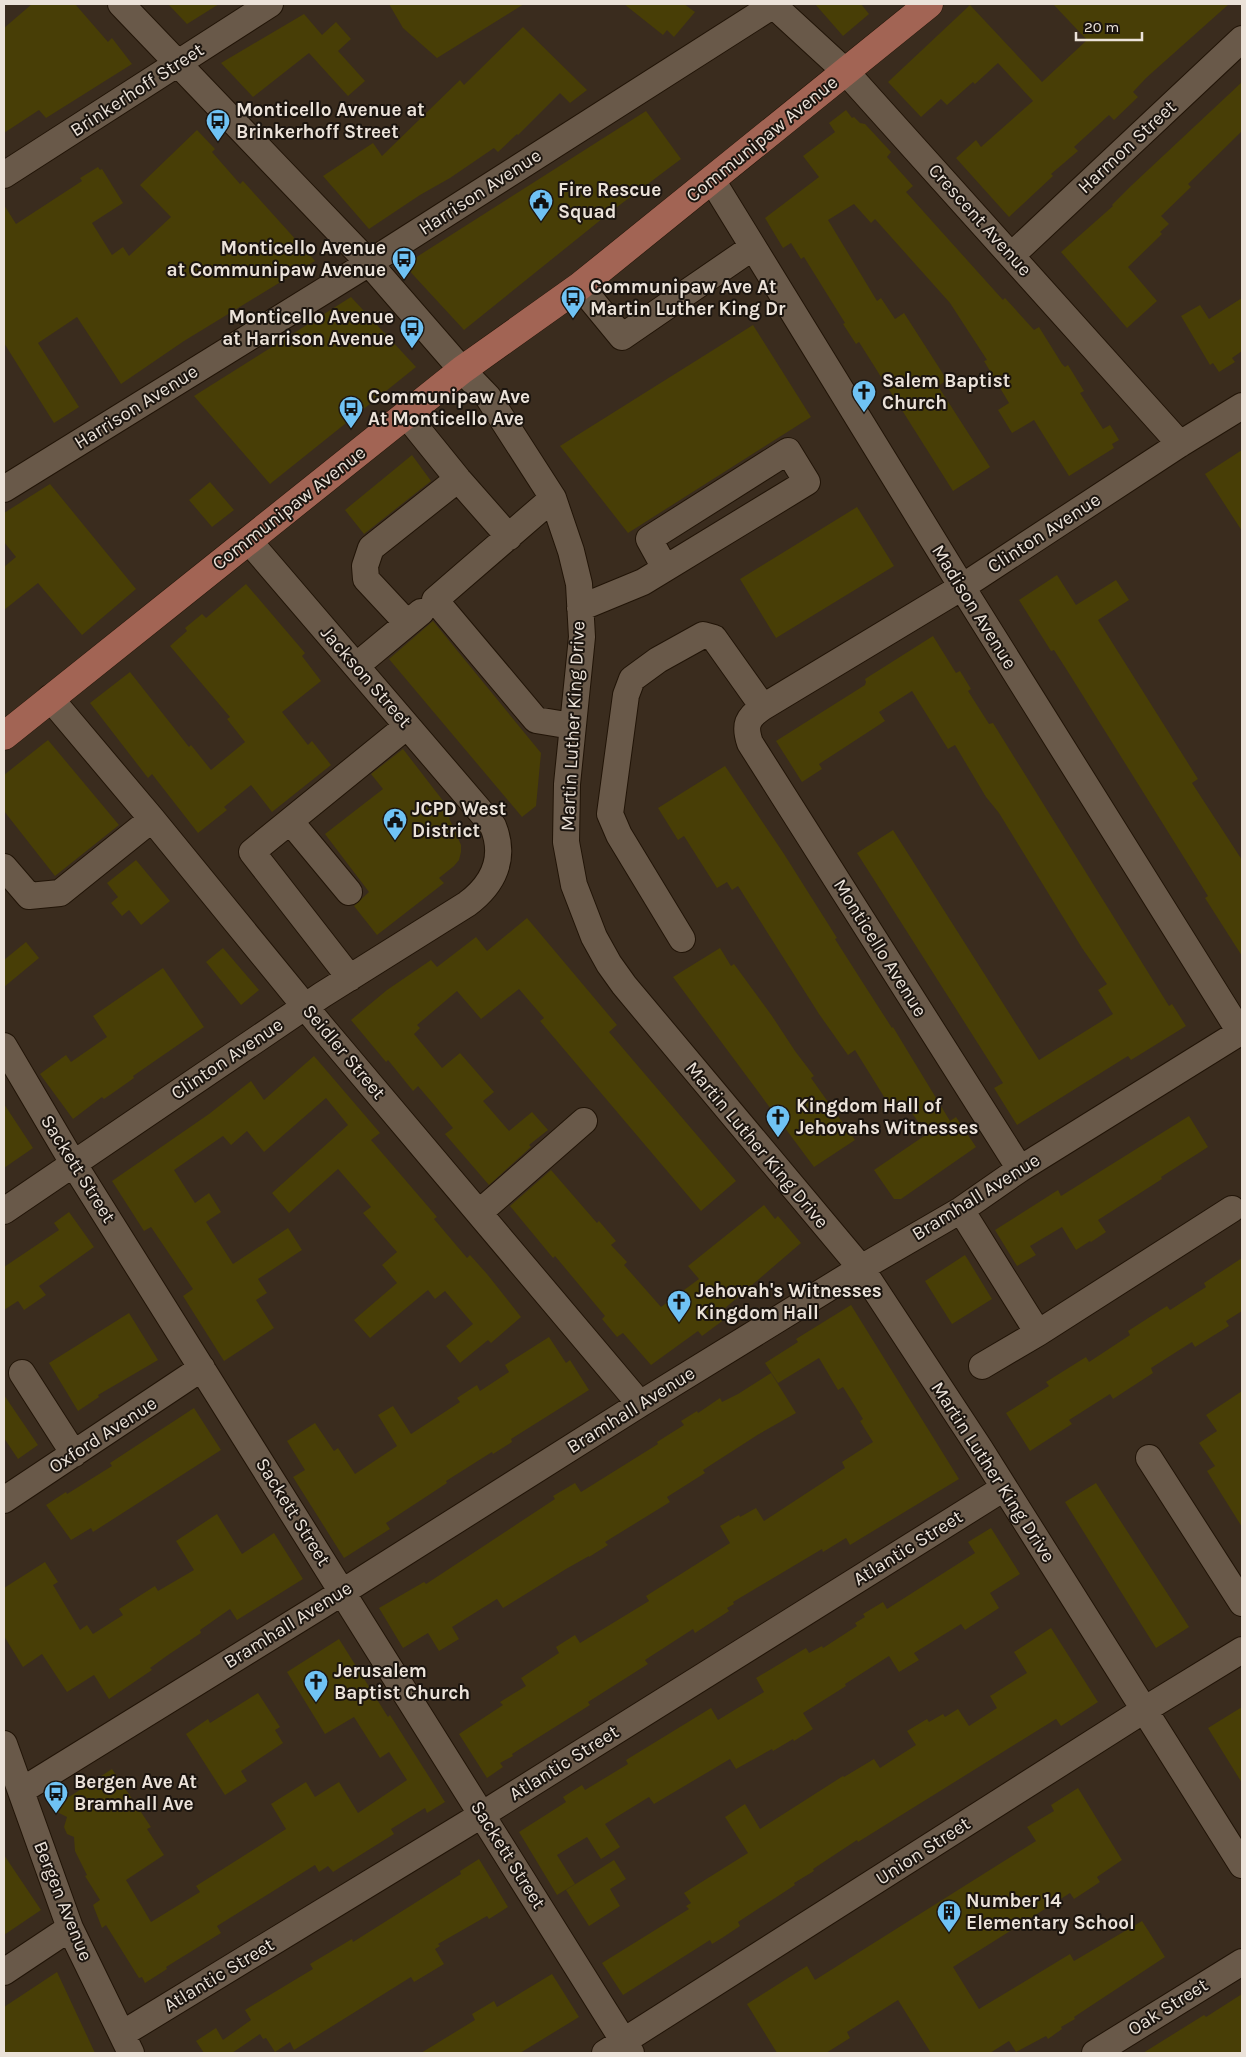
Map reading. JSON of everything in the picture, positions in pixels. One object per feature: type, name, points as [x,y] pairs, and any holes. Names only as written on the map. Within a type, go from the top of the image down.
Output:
[{"type":"main road","name":"Communipaw Avenue","points":[[4,736],[248,540],[407,416],[462,370],[580,286],[929,4]]},
{"type":"street","points":[[121,4],[369,263],[462,370]]},
{"type":"street","name":"Brinkerhoff Street","points":[[4,175],[270,4]]},
{"type":"street","name":"Crescent Avenue","points":[[774,4],[846,72],[1180,444]]},
{"type":"street","name":"Harrison Avenue","points":[[4,489],[369,263],[774,4]]},
{"type":"street","name":"Harmon Street","points":[[1012,255],[1242,39]]},
{"type":"street","name":"Madison Avenue","points":[[712,180],[962,587],[1241,1031]]},
{"type":"street","points":[[580,286],[622,337],[752,247]]},
{"type":"street","name":"Martin Luther King Drive","points":[[462,370],[488,397],[553,498],[571,551],[579,584],[581,653],[567,784],[566,842],[574,885],[594,937],[609,964],[624,985],[860,1268],[1004,1488],[1242,1865]]},
{"type":"street","name":"Clinton Avenue","points":[[755,716],[962,587],[1180,444],[1242,406]]},
{"type":"street","points":[[407,416],[458,479],[509,537]]},
{"type":"street","points":[[580,608],[642,582],[807,482],[788,451],[649,539],[665,568]]},
{"type":"street","points":[[407,623],[366,578],[365,566],[371,548],[458,479]]},
{"type":"street","points":[[356,666],[553,498]]},
{"type":"street","name":"Jackson Street","points":[[248,540],[484,814]]},
{"type":"street","points":[[435,600],[536,720],[572,726]]},
{"type":"street","points":[[682,939],[619,836],[610,814],[626,695],[632,679],[658,660],[704,636],[714,638],[755,716]]},
{"type":"street","name":"Seidler Street","points":[[50,698],[152,819],[305,1007],[480,1212],[640,1404]]},
{"type":"street","name":"Monticello Avenue","points":[[755,716],[746,733],[750,743],[1020,1169]]},
{"type":"street","points":[[350,978],[252,852],[408,726]]},
{"type":"street","name":"Clinton Avenue","points":[[4,1211],[305,1007],[479,895],[491,880],[499,850],[495,832],[484,814]]},
{"type":"street","points":[[4,867],[29,896],[60,893],[152,819]]},
{"type":"street","points":[[290,821],[349,892]]},
{"type":"street","name":"Bramhall Avenue","points":[[21,1791],[860,1268],[961,1210],[1020,1169],[1241,1031]]},
{"type":"street","name":"Sackett Street","points":[[4,1046],[73,1163],[483,1814],[620,2049]]},
{"type":"street","points":[[480,1212],[584,1121]]},
{"type":"street","points":[[982,1366],[1038,1333],[1232,1209]]},
{"type":"street","points":[[961,1210],[1038,1333]]},
{"type":"street","name":"Oxford Avenue","points":[[4,1500],[202,1368]]},
{"type":"street","points":[[22,1373],[74,1454]]},
{"type":"street","points":[[1149,1458],[1242,1603]]},
{"type":"street","name":"Atlantic Street","points":[[127,2044],[483,1814],[1004,1488]]},
{"type":"street","name":"Union Street","points":[[620,2049],[1144,1710],[1242,1650]]},
{"type":"street","name":"Bergen Avenue","points":[[4,1744],[70,1928],[127,2044]]},
{"type":"street","points":[[4,1972],[70,1928]]},
{"type":"street","name":"Oak Street","points":[[1095,2053],[1242,1962]]},
{"type":"building","points":[[32,4],[75,4],[108,42],[112,38],[132,64],[46,118],[39,110],[4,133],[4,28]]},
{"type":"building","points":[[168,4],[219,4],[187,24]]},
{"type":"building","points":[[389,4],[524,4],[437,58],[403,28]]},
{"type":"building","points":[[624,4],[684,4],[695,12],[674,37],[667,30],[663,35]]},
{"type":"building","points":[[815,4],[861,4],[869,14],[843,36]]},
{"type":"building","points":[[1053,4],[1229,4],[1146,78],[1133,92],[1138,97],[1114,120],[1109,115],[1074,147],[1078,151],[1051,174],[1053,176],[1009,217],[956,158],[976,140],[981,147],[1033,101],[998,63],[975,84],[973,82],[947,105],[941,99],[921,117],[888,82],[970,5],[1042,82],[1087,40]]},
{"type":"building","points":[[304,14],[322,35],[336,22],[351,39],[338,51],[365,81],[348,96],[309,53],[253,97],[221,63]]},
{"type":"building","points":[[523,27],[587,90],[570,103],[560,93],[498,152],[494,148],[369,229],[323,176],[373,143],[382,156],[460,80],[464,85]]},
{"type":"building","points":[[1242,82],[1242,131],[1188,184],[1191,187],[1161,216],[1169,224],[1160,232],[1162,234],[1128,267],[1157,301],[1127,328],[1061,252],[1113,206],[1132,185]]},
{"type":"building","points":[[846,110],[852,118],[854,117],[860,123],[865,124],[891,152],[887,157],[913,186],[906,192],[1003,300],[1005,298],[1034,330],[1039,327],[1062,364],[1065,367],[1068,365],[1084,391],[1080,393],[1103,429],[1110,425],[1119,440],[1112,444],[1114,448],[1069,476],[1034,420],[1012,433],[998,410],[1009,403],[984,361],[987,360],[950,303],[875,219],[871,223],[854,204],[828,220],[877,301],[881,298],[895,319],[904,313],[947,380],[938,386],[990,467],[953,491],[859,342],[856,344],[843,324],[845,323],[804,257],[801,259],[791,243],[783,248],[765,218],[819,177],[803,156],[835,132],[829,123]]},
{"type":"building","points":[[646,111],[681,159],[613,210],[464,330],[404,265]]},
{"type":"building","points":[[197,130],[215,149],[212,152],[240,184],[243,181],[315,261],[184,341],[121,384],[77,317],[38,343],[79,407],[54,423],[4,343],[4,205],[16,224],[82,181],[80,178],[98,167],[100,170],[102,169],[123,203],[92,223],[112,255],[123,247],[129,256],[171,217],[140,185]]},
{"type":"building","points":[[351,297],[416,367],[270,484],[194,396]]},
{"type":"building","points":[[1242,298],[1242,351],[1232,358],[1235,362],[1219,372],[1213,363],[1210,365],[1181,316],[1200,305],[1209,319]]},
{"type":"building","points":[[753,325],[811,417],[628,533],[560,446]]},
{"type":"building","points":[[1242,450],[1242,531],[1205,474]]},
{"type":"building","points":[[412,455],[431,481],[364,534],[345,510]]},
{"type":"building","points":[[210,482],[234,510],[212,527],[189,500]]},
{"type":"building","points":[[50,484],[136,589],[82,635],[38,583],[4,610],[4,567],[16,557],[4,542],[4,513]]},
{"type":"building","points":[[857,507],[894,566],[776,638],[740,579]]},
{"type":"building","points":[[1057,575],[1076,605],[1116,580],[1129,600],[1098,620],[1198,779],[1192,783],[1242,860],[1242,956],[1205,898],[1208,896],[1070,675],[1054,650],[1051,651],[1019,600]]},
{"type":"building","points":[[246,584],[305,653],[302,656],[321,681],[282,712],[308,745],[312,741],[331,765],[272,812],[251,785],[224,807],[227,810],[198,833],[152,774],[148,778],[90,703],[130,672],[189,747],[191,745],[211,770],[245,742],[227,719],[230,717],[170,646],[187,631],[185,628],[202,614],[206,618]]},
{"type":"building","points":[[433,621],[541,753],[536,806],[522,817],[389,659]]},
{"type":"building","points":[[933,636],[956,673],[960,671],[971,689],[968,691],[989,724],[993,723],[1169,1006],[1172,1004],[1186,1026],[1131,1060],[1128,1056],[1017,1125],[994,1088],[1003,1083],[857,853],[893,830],[1039,1060],[1113,1014],[1098,990],[1107,984],[1082,948],[955,745],[948,749],[912,691],[879,712],[885,721],[819,764],[822,769],[802,782],[776,741],[865,685],[865,679]]},
{"type":"building","points":[[48,740],[119,825],[55,876],[4,811],[4,775]]},
{"type":"building","name":"JCPD West District","points":[[403,749],[454,815],[449,818],[461,845],[461,852],[459,860],[454,866],[439,878],[444,883],[377,935],[354,906],[369,892],[325,834],[383,789],[371,774]]},
{"type":"building","points":[[725,766],[784,854],[837,938],[835,939],[893,1027],[950,1121],[956,1117],[976,1147],[901,1199],[894,1199],[874,1170],[927,1134],[903,1101],[891,1108],[855,1050],[848,1055],[819,1014],[738,886],[732,890],[727,882],[717,888],[684,836],[678,840],[658,808]]},
{"type":"building","points":[[136,860],[170,901],[141,925],[129,910],[122,916],[111,903],[118,897],[107,883]]},
{"type":"building","points":[[527,918],[617,1025],[609,1032],[736,1181],[701,1211],[540,1021],[544,1018],[519,989],[481,1019],[457,991],[417,1025],[420,1028],[414,1034],[442,1068],[460,1053],[494,1092],[483,1101],[509,1131],[532,1112],[548,1130],[529,1145],[531,1147],[489,1185],[445,1134],[453,1128],[435,1106],[418,1086],[413,1091],[388,1060],[386,1062],[351,1020],[387,990],[431,960],[437,967],[476,937],[487,951]]},
{"type":"building","points":[[26,942],[39,958],[4,987],[4,960]]},
{"type":"building","points":[[223,948],[259,990],[241,1005],[206,962]]},
{"type":"building","points":[[720,948],[731,966],[734,964],[772,1016],[814,1076],[811,1078],[855,1140],[814,1167],[673,977]]},
{"type":"building","points":[[163,968],[204,1027],[133,1076],[134,1078],[117,1090],[104,1099],[102,1097],[73,1119],[40,1074],[66,1055],[71,1062],[107,1037],[93,1016]]},
{"type":"building","points":[[314,1056],[380,1133],[371,1140],[437,1217],[434,1219],[467,1258],[470,1255],[521,1317],[491,1343],[488,1340],[460,1363],[446,1346],[473,1324],[445,1291],[435,1299],[428,1290],[370,1338],[354,1320],[397,1283],[382,1265],[397,1252],[363,1213],[371,1207],[338,1169],[289,1213],[272,1193],[348,1125],[326,1098],[264,1152],[247,1131],[231,1145],[223,1136],[174,1170],[195,1203],[209,1193],[221,1212],[206,1222],[233,1264],[288,1228],[302,1250],[258,1279],[267,1293],[256,1300],[274,1328],[224,1361],[183,1296],[193,1289],[151,1227],[144,1231],[112,1181],[209,1114],[251,1081],[264,1100]]},
{"type":"building","points":[[4,1104],[33,1148],[4,1168]]},
{"type":"building","points":[[1189,1116],[1208,1147],[1098,1220],[1106,1232],[1091,1242],[1076,1250],[1062,1227],[1030,1246],[1036,1255],[1017,1266],[995,1230],[1058,1190],[1061,1196]]},
{"type":"building","points":[[551,1170],[597,1223],[599,1221],[616,1241],[611,1245],[627,1262],[624,1265],[661,1307],[699,1279],[688,1266],[764,1205],[775,1219],[778,1216],[801,1243],[724,1309],[729,1316],[702,1336],[698,1331],[651,1365],[623,1333],[617,1337],[602,1319],[605,1316],[510,1206]]},
{"type":"building","points":[[69,1212],[94,1247],[39,1286],[46,1295],[24,1310],[18,1301],[4,1310],[4,1267],[59,1230],[54,1223]]},
{"type":"building","points":[[965,1255],[992,1299],[952,1324],[925,1281]]},
{"type":"building","points":[[1242,1258],[1242,1311],[1226,1321],[1229,1326],[1195,1347],[1192,1342],[1151,1368],[1153,1373],[1113,1399],[1110,1394],[1069,1420],[1072,1424],[1030,1451],[1006,1413],[1049,1386],[1046,1382],[1086,1357],[1089,1362],[1130,1335],[1128,1331],[1167,1306],[1170,1310],[1206,1287],[1204,1283]]},
{"type":"building","points":[[851,1305],[959,1479],[850,1545],[846,1538],[823,1552],[822,1549],[733,1602],[734,1604],[727,1608],[729,1611],[695,1633],[693,1629],[645,1660],[648,1664],[588,1702],[590,1705],[512,1754],[513,1756],[500,1763],[503,1767],[487,1778],[459,1734],[503,1705],[500,1702],[526,1686],[521,1678],[559,1653],[556,1647],[575,1635],[580,1643],[649,1601],[646,1596],[730,1543],[720,1526],[756,1508],[764,1521],[845,1468],[842,1462],[873,1442],[860,1421],[863,1419],[843,1387],[838,1390],[819,1358],[778,1383],[765,1363],[798,1342],[796,1339]]},
{"type":"building","points":[[129,1313],[158,1360],[98,1395],[99,1397],[78,1411],[49,1363]]},
{"type":"building","points":[[549,1337],[566,1363],[570,1360],[589,1390],[511,1439],[512,1442],[493,1454],[492,1452],[446,1481],[447,1483],[386,1523],[390,1529],[344,1558],[293,1477],[305,1470],[287,1441],[315,1423],[334,1451],[338,1448],[355,1474],[397,1446],[378,1415],[393,1406],[411,1434],[460,1402],[457,1398],[477,1385],[480,1391],[509,1372],[505,1365]]},
{"type":"building","points":[[771,1373],[796,1413],[703,1470],[705,1473],[667,1497],[670,1502],[605,1542],[608,1545],[589,1557],[503,1608],[497,1599],[452,1627],[459,1639],[439,1651],[428,1633],[403,1648],[379,1608],[424,1582],[426,1584],[555,1499],[553,1496],[575,1483],[581,1492],[658,1444],[657,1442],[684,1425],[681,1421],[697,1411],[698,1413],[720,1398],[722,1402],[738,1394]]},
{"type":"building","points":[[1242,1391],[1242,1527],[1207,1471],[1215,1466],[1199,1443],[1217,1431],[1206,1415]]},
{"type":"building","points":[[4,1395],[38,1445],[18,1459],[4,1438]]},
{"type":"building","points":[[194,1408],[221,1450],[93,1532],[91,1528],[71,1540],[46,1505],[112,1466],[110,1463]]},
{"type":"building","points":[[1096,1483],[1189,1627],[1156,1648],[1065,1502]]},
{"type":"building","points":[[217,1514],[242,1554],[274,1533],[303,1579],[237,1620],[230,1609],[200,1630],[201,1633],[150,1668],[152,1670],[109,1699],[94,1675],[67,1692],[42,1654],[23,1667],[4,1636],[4,1588],[45,1562],[58,1582],[53,1585],[80,1630],[87,1625],[93,1634],[123,1615],[119,1609],[155,1586],[158,1591],[194,1570],[176,1541]]},
{"type":"building","points":[[991,1528],[1020,1574],[990,1593],[999,1608],[965,1630],[961,1624],[914,1653],[919,1660],[899,1672],[889,1656],[845,1684],[846,1686],[803,1713],[813,1729],[794,1741],[793,1739],[773,1751],[772,1749],[736,1769],[730,1759],[654,1804],[649,1797],[605,1824],[620,1847],[601,1859],[587,1837],[557,1855],[575,1884],[557,1895],[519,1832],[566,1802],[563,1797],[582,1785],[585,1790],[628,1764],[626,1760],[711,1708],[718,1720],[764,1692],[756,1678],[806,1648],[809,1653],[822,1646],[823,1648],[857,1626],[855,1623],[865,1617],[863,1614],[883,1602],[887,1609],[975,1553],[968,1542]]},
{"type":"building","points":[[1051,1628],[1098,1702],[1061,1726],[1056,1719],[858,1842],[857,1840],[813,1869],[814,1871],[794,1883],[795,1885],[738,1922],[740,1926],[722,1938],[712,1944],[710,1940],[623,1995],[602,1963],[689,1909],[686,1906],[691,1903],[684,1893],[748,1853],[725,1817],[745,1804],[760,1829],[843,1776],[874,1759],[880,1768],[916,1745],[907,1731],[927,1719],[929,1722],[943,1714],[945,1717],[958,1709],[969,1726],[997,1708],[990,1696],[1027,1673],[1014,1652]]},
{"type":"building","points":[[339,1639],[445,1802],[427,1813],[425,1808],[391,1829],[394,1834],[333,1872],[328,1866],[319,1872],[315,1865],[217,1926],[221,1933],[166,1967],[167,1969],[145,1983],[142,1977],[139,1978],[106,1925],[102,1928],[93,1905],[100,1900],[85,1876],[87,1875],[75,1851],[74,1837],[67,1834],[64,1827],[67,1817],[51,1809],[56,1806],[58,1800],[67,1795],[69,1797],[112,1769],[151,1827],[147,1829],[164,1855],[126,1880],[151,1922],[200,1892],[196,1886],[286,1829],[271,1804],[306,1782],[315,1797],[339,1782],[358,1813],[407,1780],[389,1752],[380,1758],[354,1717],[325,1734],[287,1672]]},
{"type":"building","points":[[258,1693],[280,1727],[275,1730],[283,1743],[241,1771],[247,1781],[225,1795],[186,1734],[208,1719],[210,1723]]},
{"type":"building","points":[[1242,1707],[1242,1783],[1208,1728]]},
{"type":"building","name":"Number 14 Elementary School","points":[[1078,1788],[1122,1860],[1097,1877],[1100,1882],[1074,1899],[1070,1893],[953,1967],[979,2009],[1070,1954],[1074,1961],[1142,1921],[1165,1957],[1074,2017],[1075,2019],[1061,2027],[1062,2029],[1048,2039],[1046,2036],[1016,2052],[1009,2041],[990,2053],[931,2053],[898,2000],[847,2032],[850,2038],[826,2053],[777,2053],[747,2004],[807,1966],[815,1980],[1036,1841],[1027,1827],[1054,1811],[1051,1805]]},
{"type":"building","points":[[4,1855],[41,1910],[4,1935]]},
{"type":"building","points":[[479,1859],[508,1907],[489,1919],[487,1916],[438,1944],[440,1946],[435,1949],[444,1964],[414,1982],[411,1977],[294,2050],[290,2042],[275,2052],[266,2038],[263,2039],[260,2034],[232,2053],[204,2053],[196,2041],[216,2028],[223,2040],[251,2020],[245,2010],[313,1969],[310,1964],[352,1939],[353,1942],[461,1874],[460,1871]]},
{"type":"building","points":[[614,1860],[626,1879],[610,1889],[620,1906],[589,1926],[566,1890]]},
{"type":"building","points":[[57,1972],[95,2053],[4,2053],[4,2007]]},
{"type":"building","points":[[552,1974],[579,2017],[520,2053],[421,2053],[475,2020],[472,2014],[494,2001],[497,2007]]},
{"type":"building","points":[[1242,1994],[1242,2053],[1143,2053],[1204,2015],[1206,2017]]},
{"type":"place","name":"Monticello Avenue at Brinkerhoff Street","points":[[218,142]]},
{"type":"place","name":"Fire Rescue Squad","points":[[541,222]]},
{"type":"place","name":"Monticello Avenue at Communipaw Avenue","points":[[404,280]]},
{"type":"place","name":"Communipaw Ave At Martin Luther King Dr","points":[[573,319]]},
{"type":"place","name":"Monticello Avenue at Harrison Avenue","points":[[412,349]]},
{"type":"place","name":"Salem Baptist Church","points":[[864,413]]},
{"type":"place","name":"Communipaw Ave At Monticello Ave","points":[[351,429]]},
{"type":"place","name":"JCPD West District","points":[[395,841]]},
{"type":"place","name":"Kingdom Hall of Jehovahs Witnesses","points":[[778,1138]]},
{"type":"place","name":"Jehovah's Witnesses Kingdom Hall","points":[[679,1323]]},
{"type":"place","name":"Jerusalem Baptist Church","points":[[316,1703]]},
{"type":"place","name":"Bergen Ave At Bramhall Ave","points":[[56,1814]]},
{"type":"place","name":"Number 14 Elementary School","points":[[949,1933]]}]
